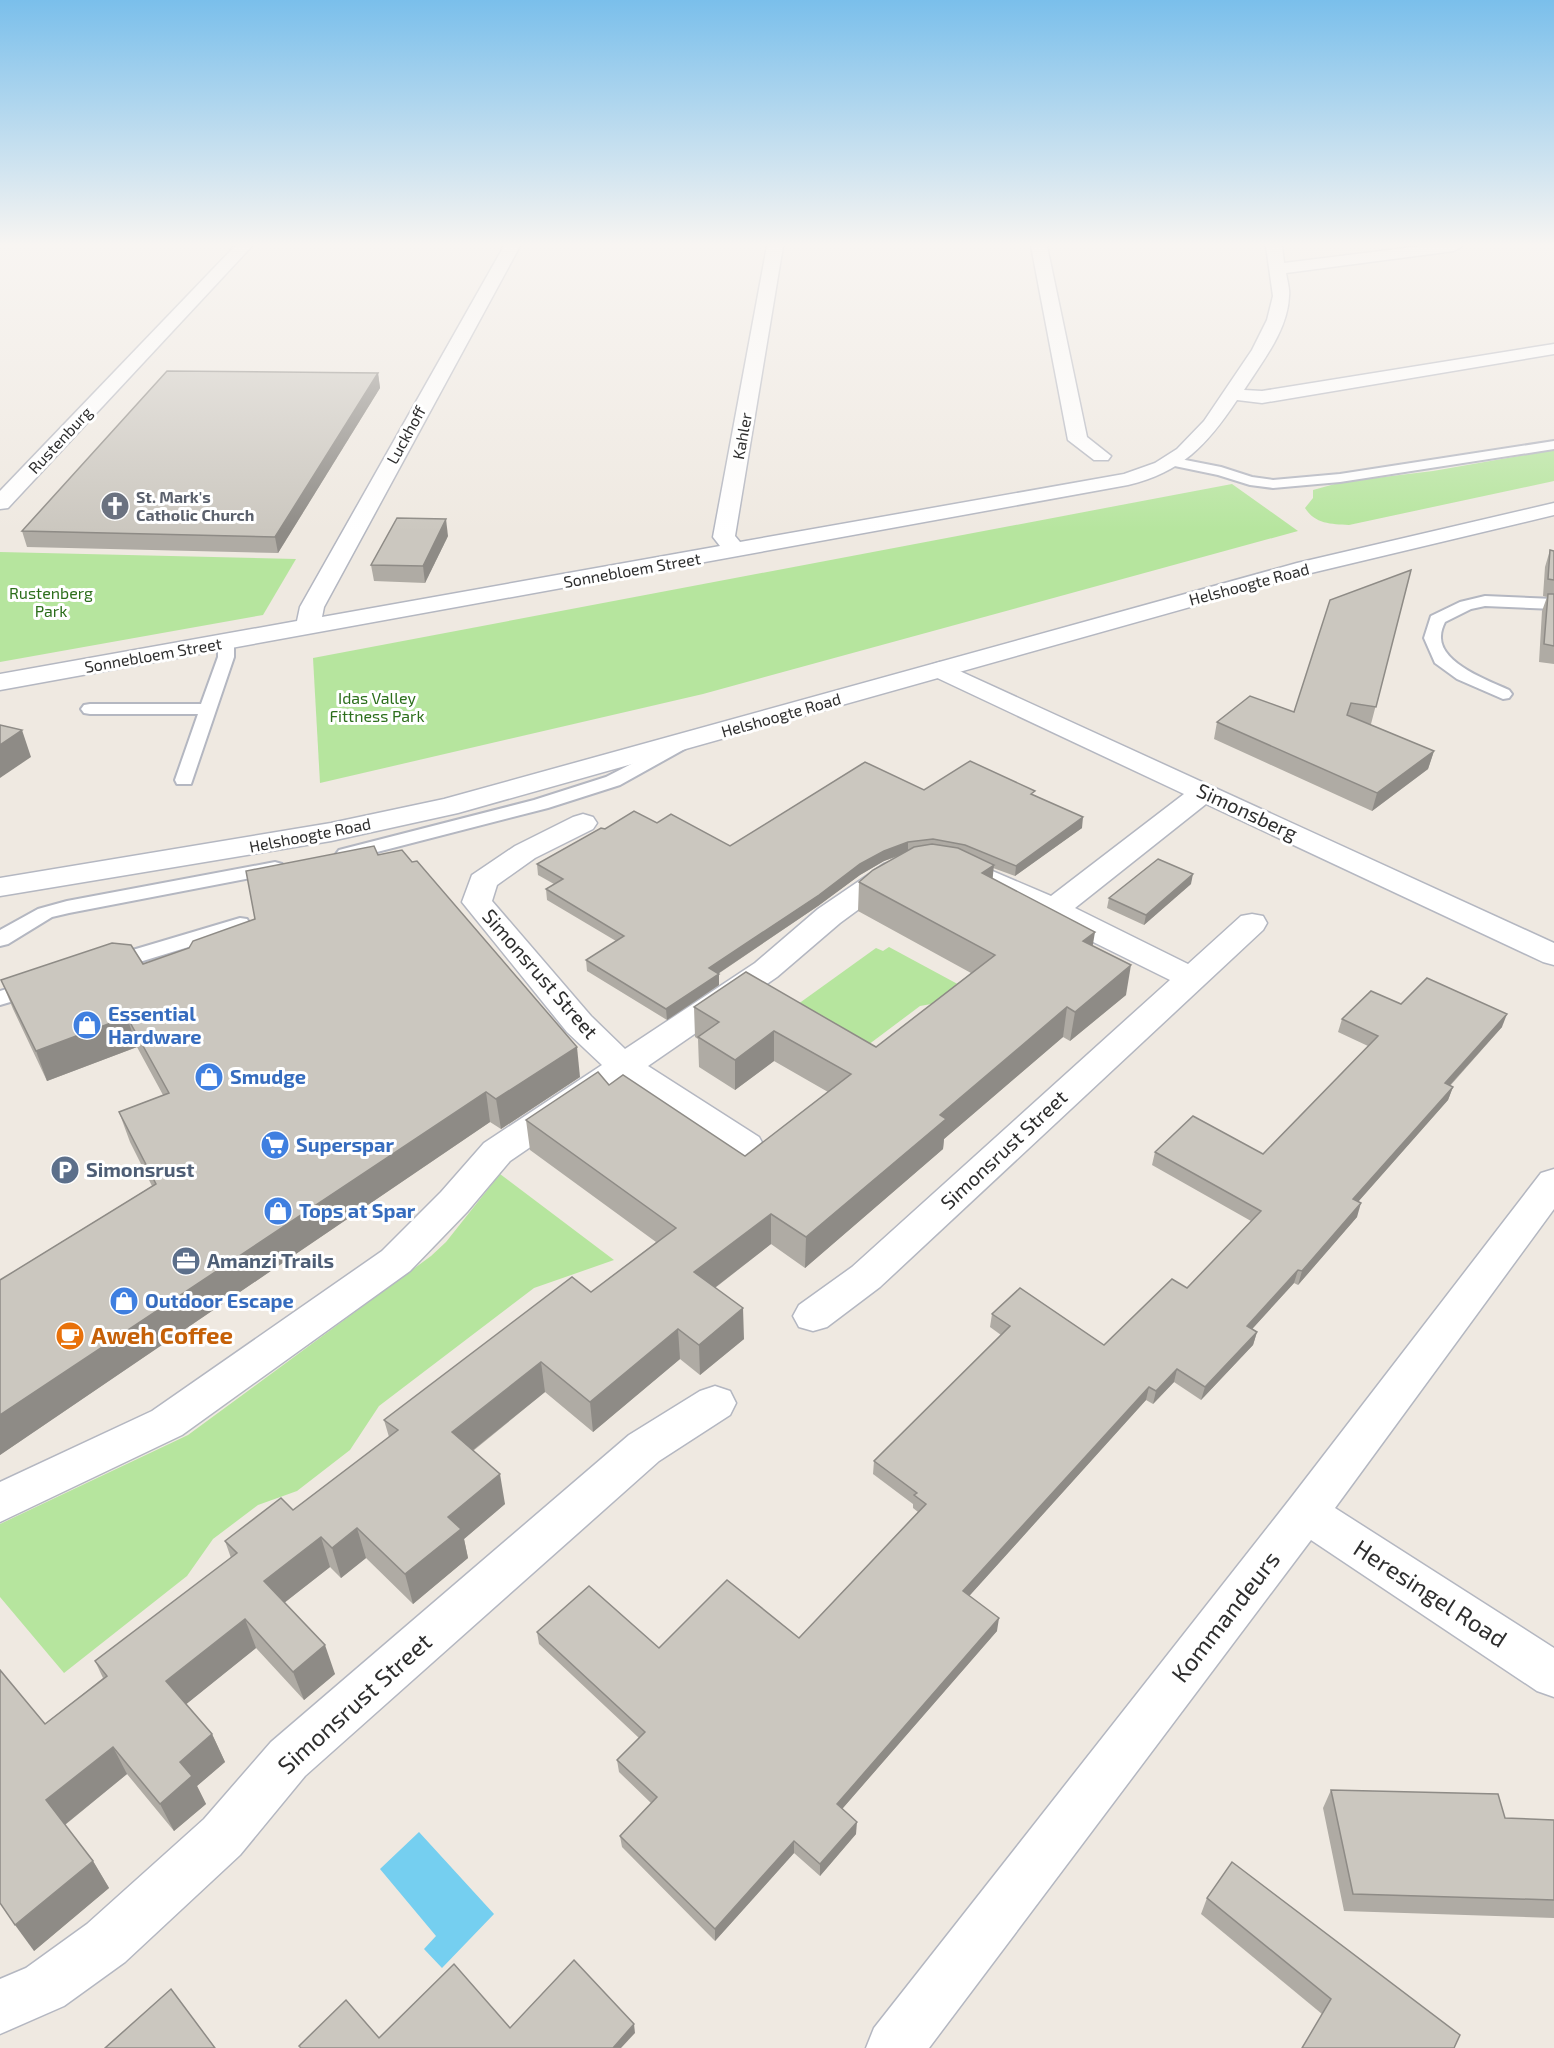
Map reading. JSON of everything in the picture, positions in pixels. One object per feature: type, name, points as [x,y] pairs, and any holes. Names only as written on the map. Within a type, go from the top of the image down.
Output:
[{"type":"street","name":"Rustenburg","points":[[0,503],[153,342]]},
{"type":"street","name":"Luckhoff","points":[[308,628],[312,607],[459,342]]},
{"type":"street","name":"Kahler","points":[[736,551],[724,537],[758,342]]},
{"type":"street","points":[[1059,342],[1078,440],[1101,456]]},
{"type":"street","name":"Sonnebloem Street","points":[[0,682],[1084,489],[1128,479],[1170,462],[1184,453],[1211,425],[1265,342]]},
{"type":"street","points":[[1230,394],[1262,397],[1554,349]]},
{"type":"street","name":"Helshoogte Road","points":[[0,887],[331,832],[448,807],[1305,568],[1554,508]]},
{"type":"street","name":"Simonsberg","points":[[940,670],[1554,955]]},
{"type":"street","points":[[1054,909],[1134,849],[1204,792]]},
{"type":"street","name":"Simonsrust Street","points":[[583,823],[525,852],[483,881],[477,902],[579,1024],[624,1067],[746,1146]]},
{"type":"street","points":[[0,1503],[167,1423],[396,1261],[454,1202],[497,1152],[766,970],[826,918],[884,875],[903,865],[936,863],[960,866],[1054,909],[1191,978]]},
{"type":"street","name":"Simonsrust Street","points":[[813,1316],[866,1276],[1252,923]]},
{"type":"street","name":"Kommandeurs","points":[[894,2048],[1306,1513],[1554,1182]]},
{"type":"street","name":"Simonsrust Street","points":[[0,2007],[45,1987],[106,1943],[222,1837],[288,1759],[644,1448],[715,1403]]},
{"type":"street","name":"Heresingel Road","points":[[1306,1513],[1554,1675]]},
{"type":"lane","points":[[1170,462],[1221,471],[1250,482],[1273,484],[1340,478],[1554,445]]},
{"type":"lane","points":[[1503,694],[1463,675],[1441,658],[1432,638],[1437,619],[1466,605],[1485,601],[1554,604]]},
{"type":"lane","points":[[184,780],[226,657],[226,643]]},
{"type":"lane","points":[[90,708],[208,709]]},
{"type":"lane","points":[[327,858],[400,842],[572,794],[636,770],[684,742]]},
{"type":"lane","points":[[0,939],[45,914],[67,906],[293,865]]},
{"type":"lane","points":[[92,970],[240,924]]},
{"type":"lane","points":[[0,998],[57,981]]},
{"type":"green space","points":[[1554,450],[1554,481],[1349,525],[1319,520],[1305,508],[1313,498],[1313,490],[1342,482],[1433,471]]},
{"type":"green space","name":"Idas Valley Fittness Park","points":[[1232,484],[1298,531],[703,694],[320,783],[313,658]]},
{"type":"green space","name":"Rustenberg Park","points":[[0,552],[296,559],[263,615],[0,662]]},
{"type":"green space","points":[[889,947],[965,988],[948,1001],[920,1006],[856,1054],[787,1012],[876,948],[883,951]]},
{"type":"green space","points":[[500,1174],[614,1260],[534,1288],[379,1406],[350,1450],[297,1491],[258,1505],[213,1539],[187,1576],[64,1673],[0,1597],[0,1524],[188,1435],[431,1256],[446,1242]]},
{"type":"water","points":[[419,1832],[494,1914],[442,1968],[424,1949],[436,1936],[380,1869]]},
{"type":"building","points":[[167,371],[378,373],[275,537],[22,531]]},
{"type":"building","points":[[397,518],[446,519],[423,566],[371,565]]},
{"type":"building","points":[[1550,550],[1554,551],[1554,580],[1548,579]]},
{"type":"building","points":[[1411,570],[1376,707],[1351,703],[1347,715],[1434,751],[1377,793],[1217,722],[1250,696],[1294,712],[1330,600]]},
{"type":"building","points":[[1548,594],[1554,594],[1554,646],[1544,644]]},
{"type":"building","points":[[0,725],[22,730],[0,745]]},
{"type":"building","points":[[970,761],[1035,791],[1031,794],[1083,817],[1016,866],[965,845],[933,839],[908,842],[884,851],[860,864],[819,895],[709,968],[719,974],[666,1009],[586,960],[624,936],[546,889],[563,879],[537,864],[601,828],[605,829],[634,811],[657,823],[671,814],[730,846],[865,762],[924,790]]},
{"type":"building","points":[[932,844],[958,848],[994,865],[982,873],[1095,932],[1083,941],[1131,965],[1075,1012],[1067,1007],[940,1115],[946,1119],[806,1237],[771,1214],[694,1272],[743,1308],[699,1345],[678,1329],[590,1402],[541,1362],[452,1432],[500,1474],[448,1517],[461,1529],[405,1574],[357,1528],[332,1548],[321,1537],[264,1581],[325,1645],[293,1672],[245,1619],[166,1681],[212,1734],[180,1762],[192,1776],[160,1804],[113,1747],[46,1800],[93,1861],[15,1925],[0,1903],[0,1670],[45,1724],[107,1676],[95,1661],[237,1553],[225,1541],[281,1498],[293,1510],[398,1430],[384,1420],[572,1277],[591,1292],[676,1228],[526,1120],[598,1072],[609,1085],[623,1075],[745,1156],[851,1074],[774,1031],[735,1060],[698,1037],[719,1022],[694,1007],[746,972],[876,1047],[995,955],[859,882],[873,870],[914,847]]},
{"type":"building","points":[[374,846],[378,855],[402,850],[412,862],[417,861],[577,1047],[496,1099],[486,1092],[0,1415],[0,1280],[156,1184],[119,1112],[169,1093],[127,1017],[36,1051],[1,980],[112,943],[131,945],[143,964],[189,948],[193,941],[255,919],[246,871]]},
{"type":"building","points":[[1158,859],[1193,874],[1146,915],[1109,898]]},
{"type":"building","points":[[1427,978],[1507,1014],[1445,1083],[1453,1087],[1353,1199],[1361,1203],[1302,1271],[1298,1270],[1247,1326],[1257,1332],[1205,1387],[1177,1369],[1156,1391],[1149,1387],[963,1591],[999,1618],[837,1804],[857,1822],[820,1864],[794,1841],[715,1929],[620,1836],[657,1797],[617,1760],[645,1732],[537,1632],[589,1586],[659,1648],[727,1580],[799,1638],[926,1504],[914,1495],[917,1493],[874,1461],[1010,1326],[992,1314],[1020,1288],[1104,1345],[1172,1279],[1187,1288],[1261,1211],[1155,1152],[1193,1116],[1263,1154],[1378,1036],[1342,1019],[1371,991],[1401,1004]]},
{"type":"building","points":[[1331,1790],[1498,1794],[1505,1818],[1554,1820],[1554,1900],[1353,1894]]},
{"type":"building","points":[[1232,1862],[1460,2035],[1454,2048],[1302,2048],[1331,1999],[1207,1898]]},
{"type":"building","points":[[574,1960],[634,2024],[613,2048],[301,2048],[299,2046],[346,2000],[379,2038],[454,1964],[510,2028]]},
{"type":"building","points":[[171,1989],[215,2048],[105,2048]]},
{"type":"place","name":"St. Mark's Catholic Church","points":[[115,506]]},
{"type":"place","name":"Essential Hardware","points":[[87,1025]]},
{"type":"place","name":"Smudge","points":[[209,1077]]},
{"type":"place","name":"Superspar","points":[[275,1145]]},
{"type":"place","name":"Simonsrust","points":[[65,1170]]},
{"type":"place","name":"Tops at Spar","points":[[278,1211]]},
{"type":"place","name":"Amanzi Trails","points":[[186,1261]]},
{"type":"place","name":"Outdoor Escape","points":[[124,1301]]},
{"type":"place","name":"Aweh Coffee","points":[[70,1336]]}]
